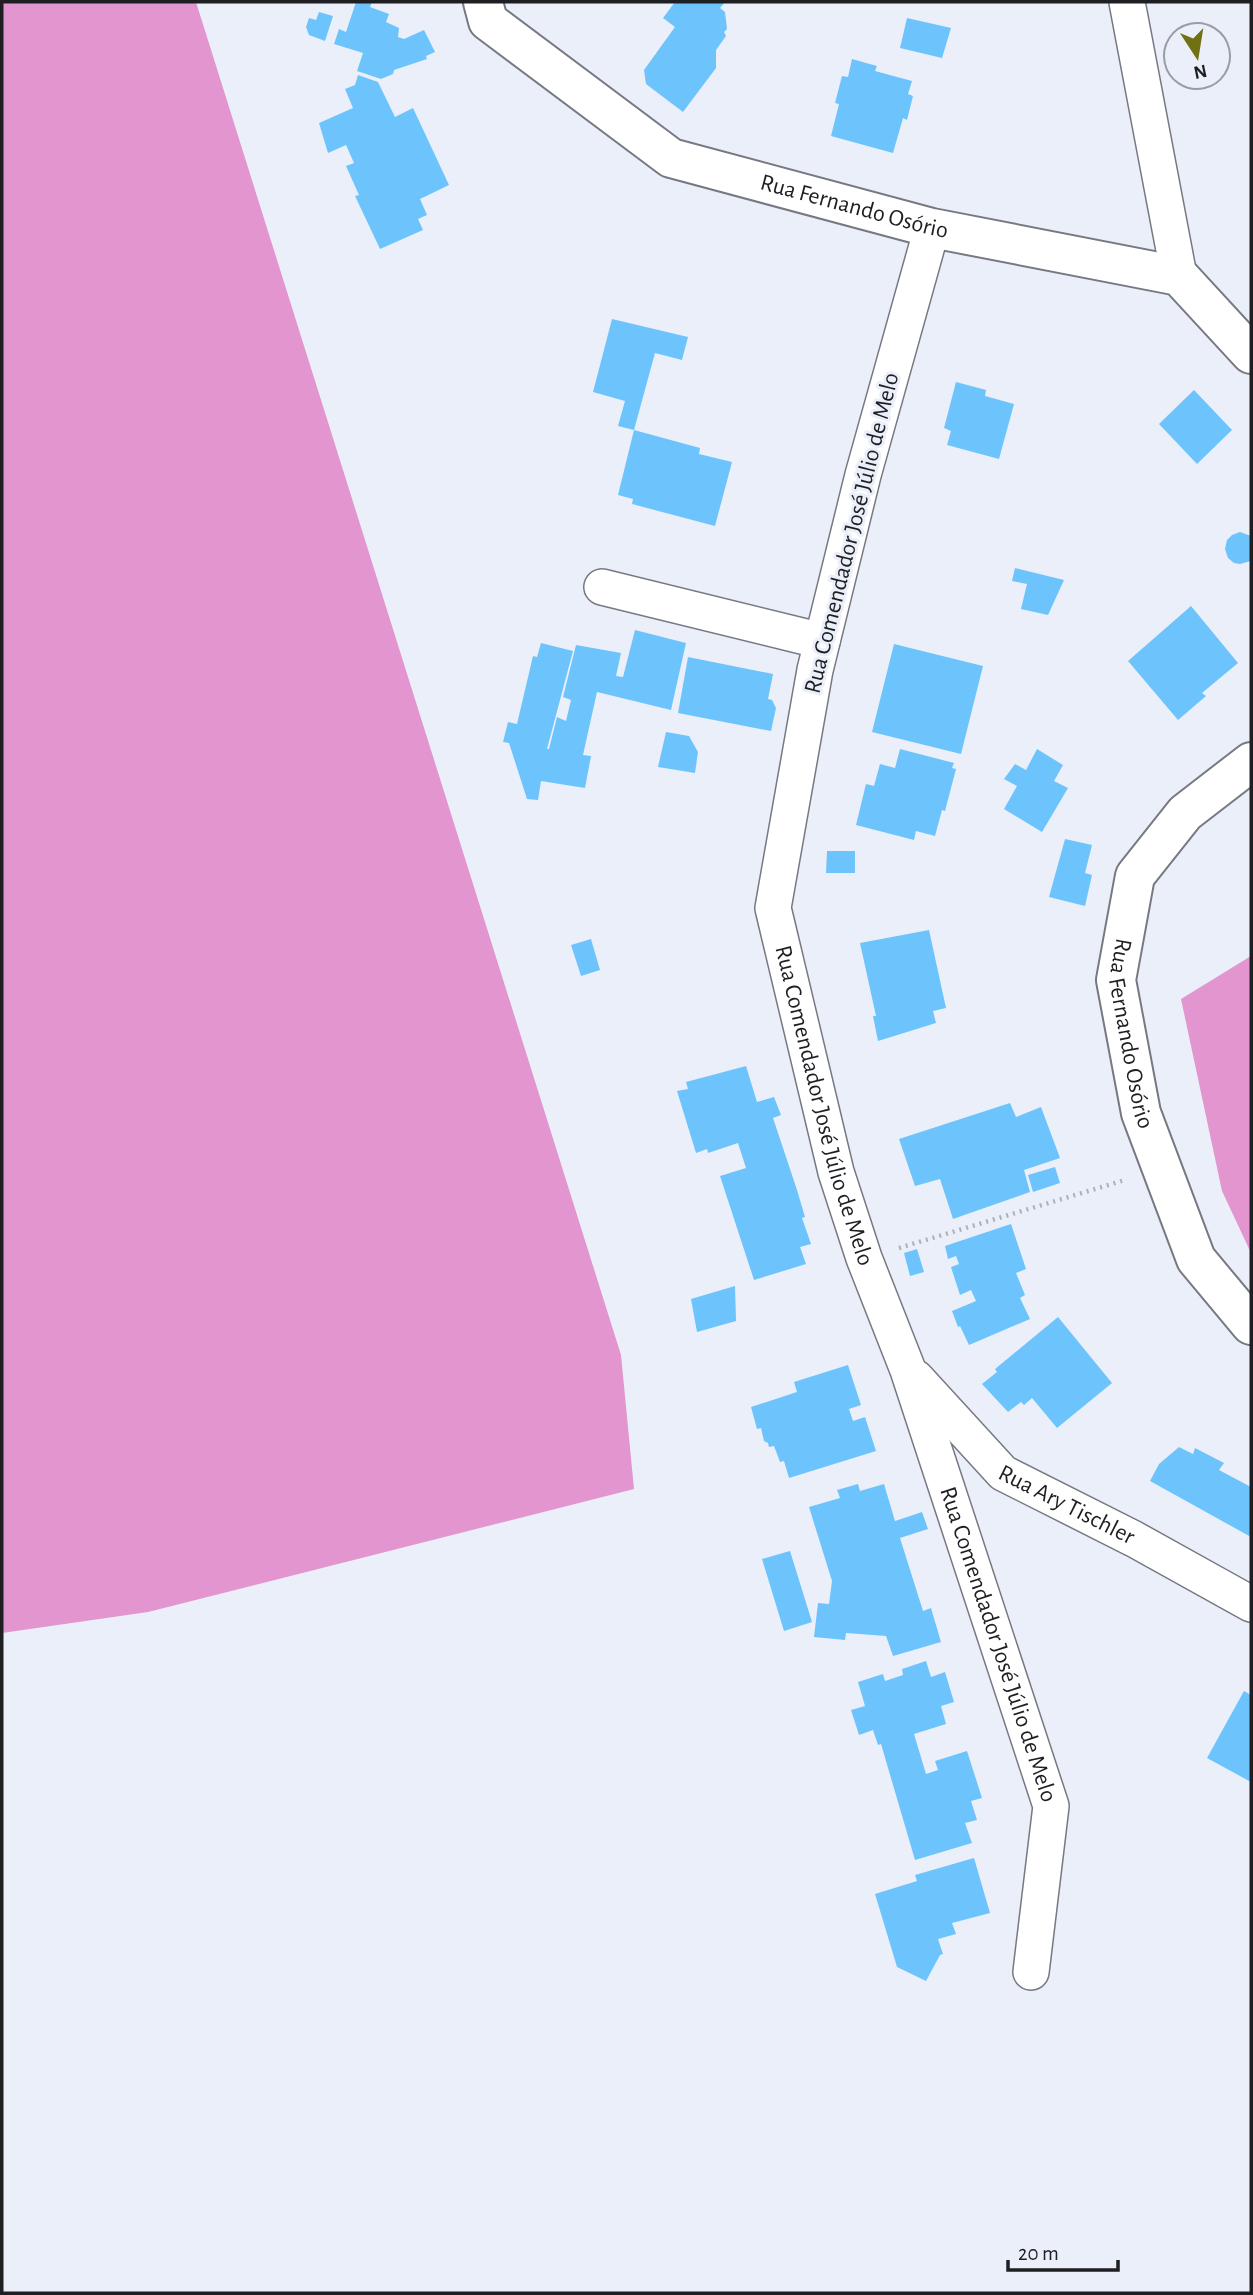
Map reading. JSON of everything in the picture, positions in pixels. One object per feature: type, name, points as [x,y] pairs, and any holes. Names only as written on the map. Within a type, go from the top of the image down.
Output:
[{"type":"street","name":"Rua Fernando Osório","points":[[483,2],[488,21],[671,158],[932,228],[1179,276]]},
{"type":"street","points":[[1127,2],[1179,276],[1251,354]]},
{"type":"street","name":"Rua Comendador José Júlio de Melo","points":[[932,228],[863,475],[815,670],[773,908],[836,1172],[864,1258],[908,1370],[1051,1806],[1031,1972]]},
{"type":"street","points":[[602,587],[822,641]]},
{"type":"street","name":"Rua Fernando Osório","points":[[1251,762],[1185,813],[1135,876],[1116,980],[1141,1114],[1196,1259],[1251,1325]]},
{"type":"street","name":"Rua Ary Tischler","points":[[908,1370],[1003,1473],[1135,1539],[1251,1604]]},
{"type":"path","points":[[864,1258],[1162,1169]]},
{"type":"shaded area","points":[[2,2],[196,2],[621,1355],[634,1489],[148,1612],[2,1633]]},
{"type":"shaded area","points":[[1251,956],[1251,1253],[1222,1191],[1181,999]]},
{"type":"building","points":[[356,2],[372,2],[370,7],[389,14],[386,22],[399,28],[398,37],[404,39],[424,30],[435,52],[426,56],[427,59],[394,70],[393,74],[381,79],[357,71],[363,53],[334,44],[339,29],[346,32]]},
{"type":"building","points":[[675,2],[725,2],[720,8],[725,12],[727,29],[724,32],[726,36],[716,50],[716,68],[683,112],[646,84],[644,70],[675,27],[663,18]]},
{"type":"building","points":[[319,12],[333,16],[325,41],[309,35],[306,27],[309,18],[316,20]]},
{"type":"building","points":[[907,18],[951,28],[942,58],[900,48]]},
{"type":"building","points":[[852,59],[877,66],[875,71],[912,81],[908,94],[913,96],[907,120],[903,118],[893,153],[831,136],[842,76],[848,77]]},
{"type":"building","points":[[358,75],[378,82],[395,117],[413,108],[449,185],[420,199],[427,215],[418,219],[423,230],[380,249],[355,196],[359,195],[346,166],[354,163],[346,145],[328,153],[319,123],[353,108],[345,89],[355,85]]},
{"type":"building","points":[[612,319],[688,337],[682,360],[655,353],[634,430],[618,426],[625,401],[593,392]]},
{"type":"building","points":[[956,382],[986,390],[985,396],[1014,404],[999,459],[947,445],[951,431],[944,428]]},
{"type":"building","points":[[1194,390],[1232,430],[1197,464],[1159,424]]},
{"type":"building","points":[[634,430],[700,448],[699,454],[732,462],[715,526],[632,504],[633,499],[618,495]]},
{"type":"building","points":[[1240,532],[1251,536],[1251,561],[1240,564],[1228,558],[1225,549],[1227,540]]},
{"type":"building","points":[[1015,568],[1064,580],[1048,615],[1021,609],[1027,584],[1012,581]]},
{"type":"building","points":[[1191,606],[1238,663],[1202,693],[1206,696],[1178,720],[1128,661]]},
{"type":"building","points":[[635,630],[686,643],[671,710],[597,692],[583,755],[591,756],[585,788],[541,781],[538,800],[527,799],[509,743],[503,742],[508,722],[517,724],[533,656],[537,657],[541,643],[573,651],[549,749],[557,717],[566,721],[571,700],[563,697],[576,645],[621,653],[616,676],[623,677]]},
{"type":"building","points":[[894,644],[983,666],[961,754],[872,732]]},
{"type":"building","points":[[688,657],[773,674],[768,699],[772,700],[776,708],[771,731],[678,713]]},
{"type":"building","points":[[666,732],[689,736],[698,752],[695,773],[658,767]]},
{"type":"building","points":[[900,749],[954,763],[952,768],[956,769],[935,836],[916,831],[914,840],[856,825],[866,784],[874,786],[880,764],[895,768]]},
{"type":"building","points":[[1037,749],[1063,765],[1054,781],[1068,788],[1042,832],[1004,809],[1017,786],[1004,779],[1015,764],[1026,770]]},
{"type":"building","points":[[1065,839],[1092,845],[1085,873],[1092,875],[1085,906],[1049,897]]},
{"type":"building","points":[[827,851],[855,851],[855,873],[826,873]]},
{"type":"building","points":[[929,930],[946,1008],[933,1011],[936,1023],[878,1041],[873,1016],[876,1016],[860,943]]},
{"type":"building","points":[[591,939],[600,970],[581,976],[571,945]]},
{"type":"building","points":[[746,1066],[757,1102],[774,1097],[781,1115],[773,1118],[797,1190],[805,1217],[802,1218],[811,1244],[800,1247],[806,1264],[754,1280],[720,1176],[746,1168],[738,1143],[708,1153],[707,1149],[696,1153],[677,1091],[688,1089],[686,1082]]},
{"type":"building","points":[[1010,1103],[1016,1117],[1041,1107],[1060,1158],[1024,1170],[1030,1192],[953,1219],[940,1179],[915,1186],[899,1139]]},
{"type":"building","points":[[1055,1167],[1060,1183],[1033,1192],[1028,1175]]},
{"type":"building","points":[[1011,1224],[1026,1269],[1016,1273],[1025,1295],[1020,1298],[1030,1319],[969,1345],[952,1311],[976,1301],[971,1290],[960,1295],[951,1267],[959,1264],[956,1256],[948,1259],[945,1246]]},
{"type":"building","points":[[917,1249],[924,1272],[910,1276],[904,1253]]},
{"type":"building","points":[[735,1286],[736,1321],[697,1332],[691,1299]]},
{"type":"building","points":[[1058,1317],[1112,1383],[1057,1428],[1032,1398],[1008,1412],[982,1384],[997,1372],[995,1369]]},
{"type":"building","points":[[848,1365],[861,1405],[849,1409],[853,1421],[865,1417],[876,1451],[789,1478],[784,1461],[780,1462],[774,1446],[769,1447],[764,1441],[761,1428],[757,1429],[751,1407],[797,1392],[794,1382]]},
{"type":"building","points":[[1179,1447],[1193,1454],[1195,1448],[1224,1463],[1219,1470],[1251,1487],[1251,1537],[1150,1481],[1159,1464]]},
{"type":"building","points":[[858,1484],[860,1491],[884,1484],[895,1521],[922,1512],[928,1529],[900,1538],[923,1611],[931,1608],[941,1642],[893,1656],[886,1636],[846,1633],[845,1640],[814,1637],[818,1603],[829,1604],[832,1581],[809,1507],[840,1498],[837,1490]]},
{"type":"building","points":[[790,1551],[812,1622],[784,1631],[762,1559]]},
{"type":"building","points":[[926,1661],[931,1677],[945,1672],[954,1702],[941,1706],[946,1724],[914,1734],[926,1774],[938,1770],[935,1761],[967,1751],[982,1798],[971,1801],[977,1820],[965,1823],[972,1843],[915,1860],[881,1744],[878,1745],[873,1730],[859,1735],[851,1710],[865,1706],[858,1682],[883,1674],[885,1681],[903,1675],[902,1669]]},
{"type":"building","points":[[1244,1691],[1251,1695],[1251,1782],[1207,1758]]},
{"type":"building","points":[[974,1858],[990,1913],[952,1923],[956,1934],[938,1939],[943,1954],[926,1981],[897,1967],[875,1894],[917,1881],[915,1875]]}]
